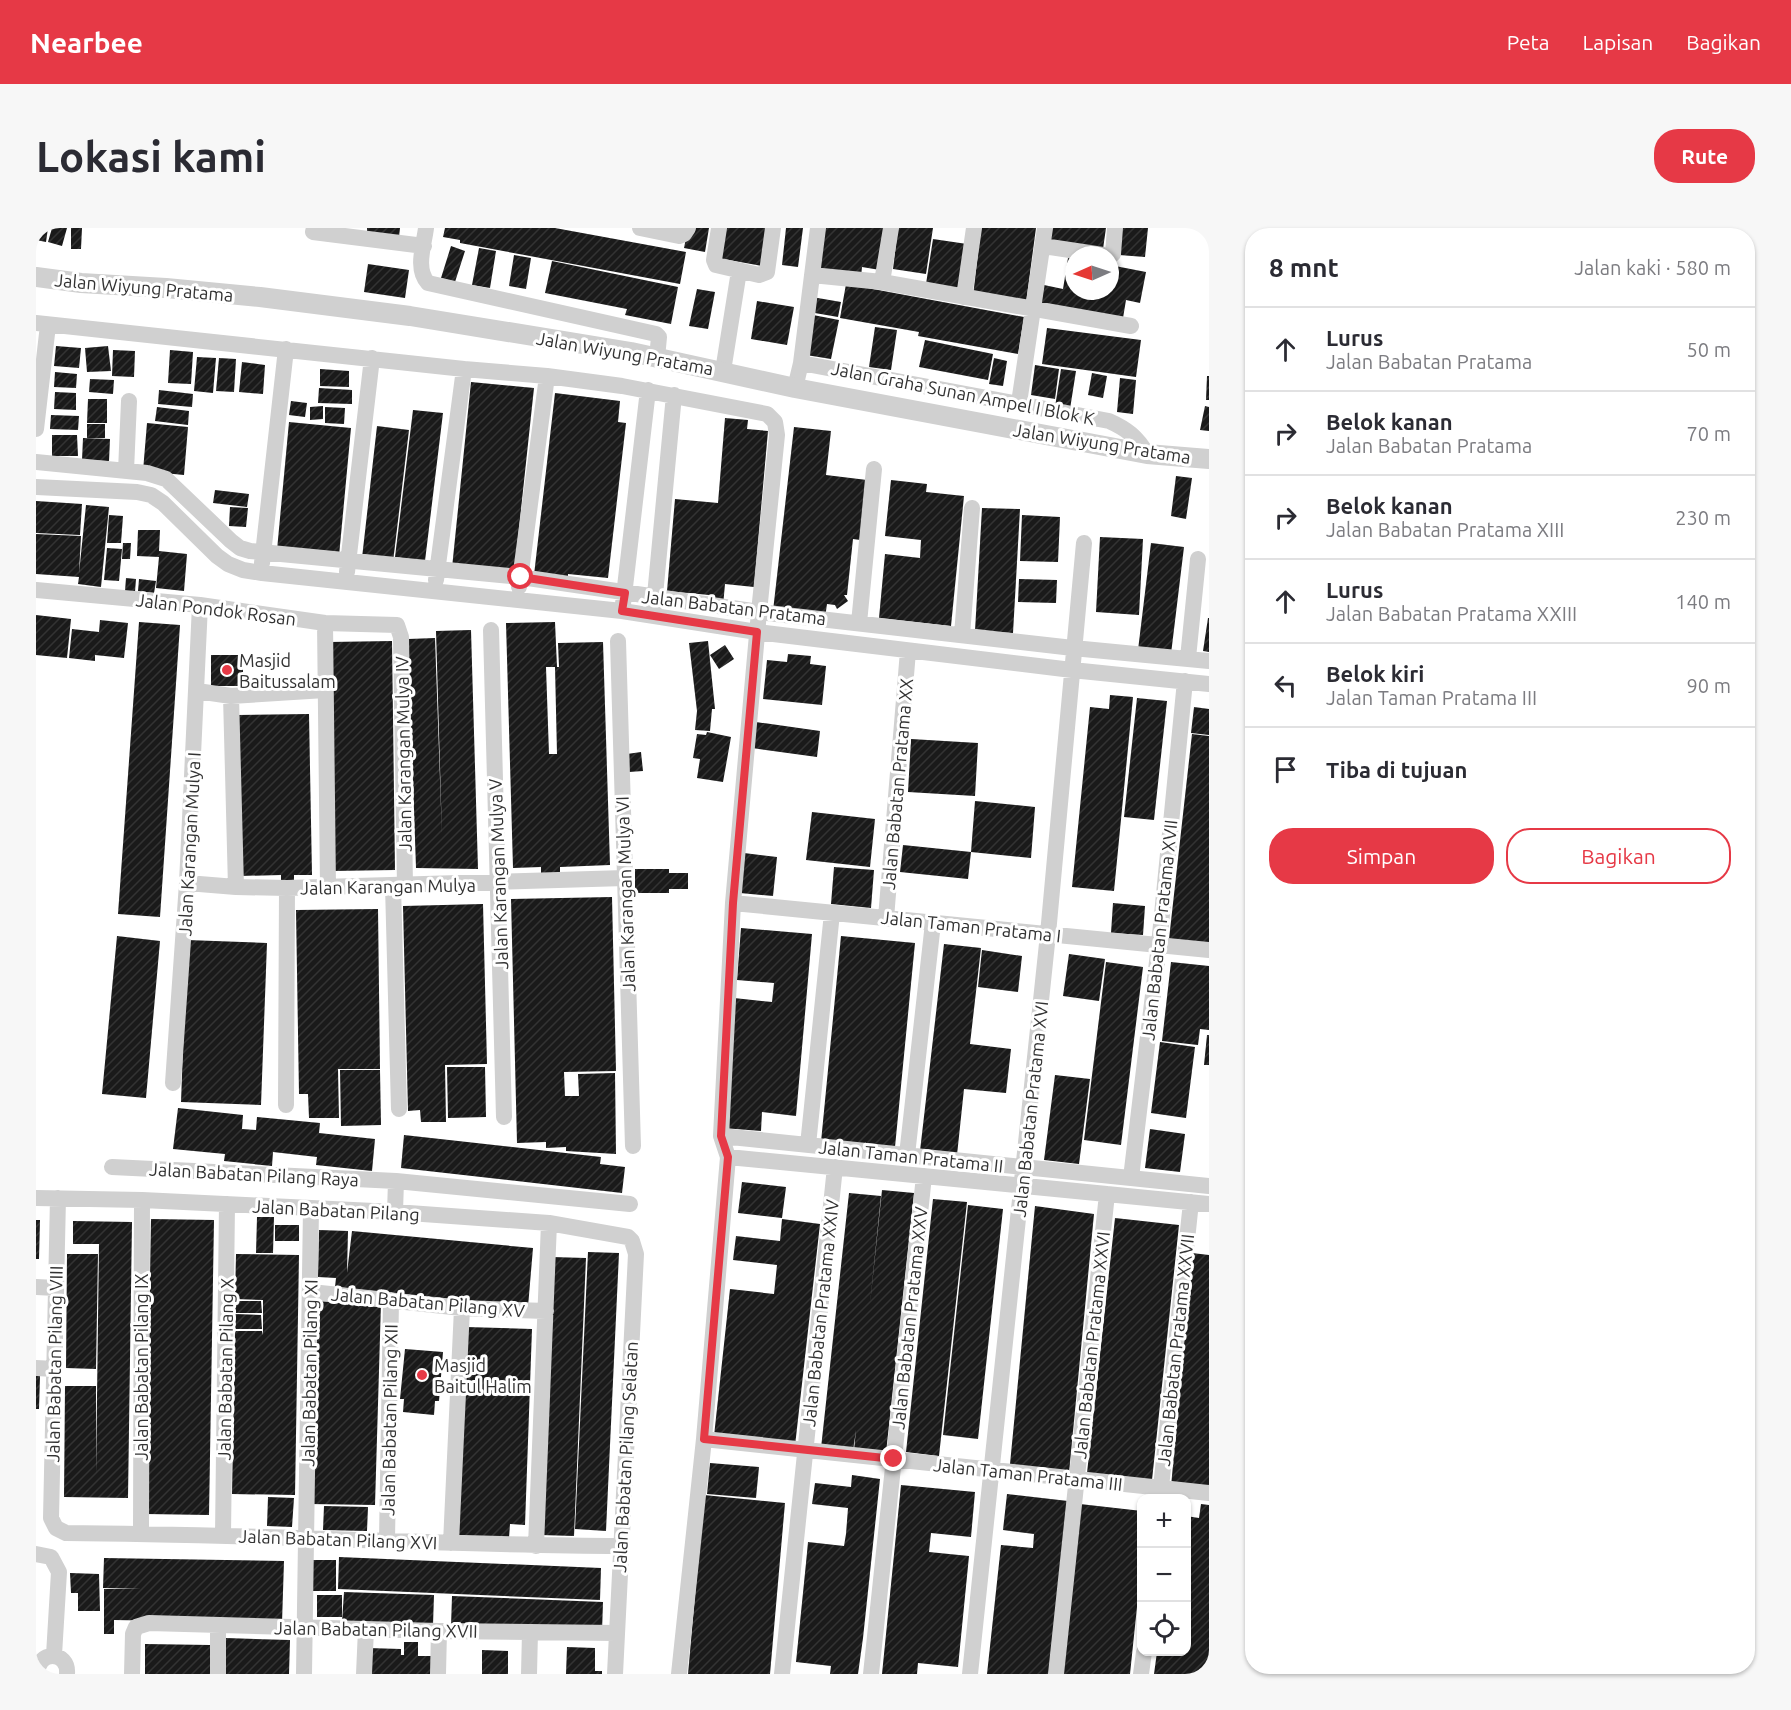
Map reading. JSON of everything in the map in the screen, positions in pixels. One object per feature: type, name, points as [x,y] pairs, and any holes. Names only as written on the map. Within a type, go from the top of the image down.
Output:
[{"type":"street","points":[[314,228],[313,232],[424,246]]},
{"type":"street","points":[[426,228],[422,273],[428,283],[656,334],[659,337],[657,358]]},
{"type":"street","points":[[640,228],[679,236],[686,231]]},
{"type":"street","points":[[719,228],[714,263],[718,266],[759,275],[766,272],[773,228]]},
{"type":"street","points":[[795,388],[801,363],[818,228]]},
{"type":"street","points":[[882,282],[891,228]]},
{"type":"street","points":[[964,297],[974,228]]},
{"type":"street","points":[[1019,403],[1045,228]]},
{"type":"street","points":[[1114,246],[1115,228]]},
{"type":"street","points":[[1043,246],[1065,249]]},
{"type":"street","points":[[723,371],[739,271]]},
{"type":"street","points":[[812,275],[882,282],[1131,326]]},
{"type":"street","name":"Jalan Wiyung Pratama","points":[[36,276],[81,283],[260,297],[410,316],[657,358],[795,388],[1147,454],[1209,459]]},
{"type":"street","points":[[36,429],[42,324]]},
{"type":"street","name":"Jalan Wiyung Pratama","points":[[42,324],[547,376],[648,390],[767,414],[775,422],[777,435],[759,612]]},
{"type":"street","points":[[262,573],[286,349]]},
{"type":"street","points":[[346,582],[372,358]]},
{"type":"street","name":"Jalan Graha Sunan Ampel I Blok K","points":[[801,363],[1109,421],[1131,432],[1139,439],[1147,454]]},
{"type":"street","points":[[434,591],[464,369]]},
{"type":"street","points":[[517,599],[547,376]]},
{"type":"street","points":[[622,611],[648,390]]},
{"type":"street","points":[[652,615],[674,395]]},
{"type":"street","points":[[126,471],[129,401]]},
{"type":"street","name":"Jalan Babatan Pratama","points":[[36,462],[147,473],[163,477],[240,548],[263,553],[521,577],[759,612],[1209,661]]},
{"type":"street","points":[[859,623],[874,469]]},
{"type":"street","name":"Jalan Babatan Pratama","points":[[36,487],[137,492],[152,495],[217,556],[228,564],[243,570],[622,611],[757,632],[908,651],[1209,684]]},
{"type":"street","points":[[962,635],[972,508]]},
{"type":"street","name":"Jalan Babatan Pratama XVI","points":[[970,1674],[1048,934],[1084,543]]},
{"type":"street","points":[[1188,658],[1198,559]]},
{"type":"street","name":"Jalan Pondok Rosan","points":[[36,590],[200,605],[325,623],[395,624]]},
{"type":"street","name":"Jalan Karangan Mulya I","points":[[173,1083],[187,883],[200,605]]},
{"type":"street","points":[[680,1674],[704,1439],[728,1157],[721,1136],[733,903],[759,612]]},
{"type":"street","points":[[325,623],[328,887]]},
{"type":"street","name":"Jalan Karangan Mulya IV","points":[[395,624],[400,629],[402,637],[399,1109]]},
{"type":"street","name":"Jalan Karangan Mulya V","points":[[491,630],[504,1117]]},
{"type":"street","name":"Jalan Karangan Mulya VI","points":[[618,641],[633,1146]]},
{"type":"street","name":"Jalan Babatan Pratama XX","points":[[886,918],[908,651]]},
{"type":"street","name":"Jalan Babatan Pratama XVII","points":[[1131,1178],[1159,945],[1185,681]]},
{"type":"street","points":[[197,691],[231,696],[325,690]]},
{"type":"street","points":[[231,696],[236,888]]},
{"type":"street","name":"Jalan Karangan Mulya","points":[[187,883],[236,888],[287,888],[625,878]]},
{"type":"street","points":[[286,1105],[287,888]]},
{"type":"street","name":"Jalan Taman Pratama I","points":[[733,903],[1209,950]]},
{"type":"street","points":[[808,1145],[832,913]]},
{"type":"street","points":[[907,1155],[933,922]]},
{"type":"street","name":"Jalan Taman Pratama II","points":[[721,1136],[1209,1186]]},
{"type":"street","name":"Jalan Taman Pratama II","points":[[728,1157],[1209,1204]]},
{"type":"street","name":"Jalan Babatan Pilang Raya","points":[[112,1167],[396,1196],[630,1204]]},
{"type":"street","name":"Jalan Babatan Pratama XXIV","points":[[782,1674],[835,1167]]},
{"type":"street","name":"Jalan Babatan Pratama XXV","points":[[871,1674],[924,1176]]},
{"type":"street","name":"Jalan Babatan Pratama XXVI","points":[[1056,1674],[1107,1194]]},
{"type":"street","name":"Jalan Babatan Pilang","points":[[36,1198],[142,1200],[311,1208],[396,1196],[621,1235],[632,1241]]},
{"type":"street","name":"Jalan Babatan Pilang VIII","points":[[56,1528],[51,1518],[44,1451],[54,1369],[58,1198]]},
{"type":"street","name":"Jalan Babatan Pilang IX","points":[[141,1533],[142,1200]]},
{"type":"street","name":"Jalan Babatan Pratama XXVII","points":[[1160,1493],[1191,1202]]},
{"type":"street","name":"Jalan Babatan Pilang X","points":[[223,1535],[227,1204]]},
{"type":"street","name":"Jalan Babatan Pilang XI","points":[[304,1674],[311,1208]]},
{"type":"street","points":[[536,1546],[549,1223]]},
{"type":"street","name":"Jalan Babatan Pilang Selatan","points":[[615,1674],[636,1254],[632,1241]]},
{"type":"street","points":[[36,1287],[56,1287]]},
{"type":"street","name":"Jalan Babatan Pilang XV","points":[[311,1292],[462,1308],[546,1311]]},
{"type":"street","name":"Jalan Babatan Pilang XII","points":[[387,1540],[391,1300]]},
{"type":"street","points":[[451,1543],[462,1308]]},
{"type":"street","points":[[36,1368],[54,1369]]},
{"type":"street","name":"Jalan Taman Pratama III","points":[[704,1439],[1076,1479],[1160,1493],[1209,1493]]},
{"type":"street","name":"Jalan Babatan Pilang XVI","points":[[56,1528],[66,1533],[223,1535],[536,1546],[620,1546]]},
{"type":"street","points":[[36,1554],[51,1557],[56,1563],[58,1572],[42,1663],[63,1659],[67,1674]]},
{"type":"street","name":"Jalan Babatan Pilang XVII","points":[[132,1674],[133,1634],[136,1628],[149,1623],[616,1633]]},
{"type":"street","points":[[218,1626],[218,1674]]},
{"type":"street","points":[[364,1674],[366,1629]]},
{"type":"street","points":[[438,1674],[439,1631]]},
{"type":"street","points":[[529,1674],[530,1632]]},
{"type":"street","points":[[1142,1674],[1144,1656]]},
{"type":"building","points":[[36,228],[48,228],[46,242],[36,240]]},
{"type":"building","points":[[52,228],[67,228],[62,246],[48,242]]},
{"type":"building","points":[[71,228],[82,228],[81,249],[71,249]]},
{"type":"building","points":[[367,228],[400,228],[399,237],[367,232]]},
{"type":"building","points":[[445,228],[555,228],[686,252],[680,284],[460,243],[460,240],[443,237]]},
{"type":"building","points":[[688,228],[709,228],[705,252],[684,248]]},
{"type":"building","points":[[723,228],[768,228],[762,266],[718,258]]},
{"type":"building","points":[[786,228],[803,228],[798,267],[782,265]]},
{"type":"building","points":[[822,228],[886,228],[880,270],[862,267],[861,277],[816,271]]},
{"type":"building","points":[[898,228],[933,228],[926,274],[893,269]]},
{"type":"building","points":[[981,228],[1036,228],[1026,303],[973,296]]},
{"type":"building","points":[[1050,228],[1106,228],[1103,246],[1049,243]]},
{"type":"building","points":[[1121,228],[1148,228],[1145,257],[1119,255]]},
{"type":"building","points":[[933,239],[967,244],[961,289],[926,284]]},
{"type":"building","points":[[451,246],[465,251],[455,282],[441,278]]},
{"type":"building","points":[[479,248],[496,251],[490,288],[472,285]]},
{"type":"building","points":[[514,255],[531,258],[526,289],[509,286]]},
{"type":"building","points":[[552,261],[678,287],[671,324],[625,315],[627,309],[545,293]]},
{"type":"building","points":[[368,264],[409,270],[405,298],[364,292]]},
{"type":"building","points":[[1119,267],[1146,272],[1140,303],[1126,300],[1122,324],[1040,309],[1044,285],[1063,289],[1065,277],[1065,300],[1119,300]]},
{"type":"building","points":[[846,284],[1024,317],[1018,354],[918,336],[919,332],[840,318]]},
{"type":"building","points":[[697,289],[715,292],[708,329],[689,326]]},
{"type":"building","points":[[812,297],[841,302],[838,317],[809,312]]},
{"type":"building","points":[[757,301],[794,307],[787,345],[751,339]]},
{"type":"building","points":[[813,315],[839,320],[831,359],[806,355]]},
{"type":"building","points":[[875,327],[897,330],[891,370],[869,367]]},
{"type":"building","points":[[1047,328],[1141,340],[1136,377],[1042,364]]},
{"type":"building","points":[[925,340],[993,354],[988,380],[919,367]]},
{"type":"building","points":[[56,346],[81,348],[79,368],[54,366]]},
{"type":"building","points":[[108,346],[111,371],[87,372],[85,348]]},
{"type":"building","points":[[113,350],[135,351],[134,377],[112,376]]},
{"type":"building","points":[[170,350],[193,352],[191,384],[168,383]]},
{"type":"building","points":[[197,357],[216,358],[213,393],[194,391]]},
{"type":"building","points":[[219,358],[236,359],[234,392],[216,391]]},
{"type":"building","points":[[994,358],[1007,361],[1003,386],[989,384]]},
{"type":"building","points":[[242,362],[265,365],[263,394],[239,392]]},
{"type":"building","points":[[1035,365],[1059,369],[1055,399],[1031,395]]},
{"type":"building","points":[[320,369],[349,371],[349,387],[320,386]]},
{"type":"building","points":[[1061,369],[1076,371],[1070,409],[1055,407]]},
{"type":"building","points":[[55,372],[77,374],[76,388],[54,387]]},
{"type":"building","points":[[1092,373],[1107,376],[1103,398],[1088,395]]},
{"type":"building","points":[[1207,376],[1209,376],[1209,400],[1206,400]]},
{"type":"building","points":[[1120,378],[1136,380],[1133,414],[1117,412]]},
{"type":"building","points":[[90,379],[114,380],[113,394],[89,392]]},
{"type":"building","points":[[471,382],[534,388],[514,575],[452,568]]},
{"type":"building","points":[[319,388],[352,390],[352,404],[318,403]]},
{"type":"building","points":[[159,390],[193,394],[192,407],[158,404]]},
{"type":"building","points":[[55,392],[76,393],[76,410],[54,409]]},
{"type":"building","points":[[555,393],[620,401],[618,422],[626,423],[608,578],[568,574],[568,579],[534,575]]},
{"type":"building","points":[[88,399],[107,399],[107,423],[87,423]]},
{"type":"building","points":[[291,401],[307,403],[305,417],[289,415]]},
{"type":"building","points":[[323,406],[323,419],[310,420],[310,407]]},
{"type":"building","points":[[1205,406],[1209,407],[1209,431],[1200,430]]},
{"type":"building","points":[[157,407],[189,411],[188,425],[155,421]]},
{"type":"building","points":[[325,407],[345,408],[344,424],[325,423]]},
{"type":"building","points":[[413,410],[443,413],[425,561],[395,557]]},
{"type":"building","points":[[51,415],[79,416],[78,430],[50,429]]},
{"type":"building","points":[[725,418],[748,420],[747,429],[768,431],[754,587],[725,584],[723,606],[708,604],[709,595],[667,591],[675,499],[718,503]]},
{"type":"building","points":[[289,422],[351,428],[339,556],[277,550]]},
{"type":"building","points":[[147,423],[188,427],[184,475],[143,471]]},
{"type":"building","points":[[87,424],[105,424],[105,438],[87,438]]},
{"type":"building","points":[[377,426],[409,430],[393,562],[362,558]]},
{"type":"building","points":[[794,427],[831,431],[826,475],[867,480],[860,540],[853,539],[847,595],[844,595],[848,601],[837,609],[835,605],[827,604],[825,618],[773,611]]},
{"type":"building","points":[[52,435],[77,435],[78,456],[52,456]]},
{"type":"building","points":[[83,438],[110,439],[109,461],[82,460]]},
{"type":"building","points":[[1176,476],[1192,478],[1186,519],[1171,516]]},
{"type":"building","points":[[891,480],[927,484],[926,492],[964,496],[951,626],[879,618],[885,554],[920,558],[921,540],[885,536]]},
{"type":"building","points":[[215,490],[249,494],[247,507],[213,503]]},
{"type":"building","points":[[36,501],[82,504],[80,535],[36,533]]},
{"type":"building","points":[[86,505],[109,507],[101,587],[78,584],[79,577],[36,574],[36,534],[81,536],[79,573]]},
{"type":"building","points":[[230,507],[248,508],[246,527],[229,526]]},
{"type":"building","points":[[982,508],[1020,509],[1013,633],[975,631]]},
{"type":"building","points":[[109,515],[123,516],[121,543],[107,543]]},
{"type":"building","points":[[1022,515],[1060,517],[1058,562],[1020,561]]},
{"type":"building","points":[[138,530],[160,530],[159,551],[187,554],[184,591],[156,588],[159,557],[137,556]]},
{"type":"building","points":[[1100,537],[1143,539],[1139,615],[1096,612]]},
{"type":"building","points":[[123,543],[131,543],[130,559],[122,559]]},
{"type":"building","points":[[1151,543],[1184,547],[1171,654],[1138,650]]},
{"type":"building","points":[[107,548],[122,549],[119,581],[104,580]]},
{"type":"building","points":[[126,578],[136,579],[135,592],[125,591]]},
{"type":"building","points":[[139,579],[156,581],[154,593],[138,591]]},
{"type":"building","points":[[1019,579],[1057,580],[1056,603],[1018,602]]},
{"type":"building","points":[[36,615],[71,619],[67,658],[36,655]]},
{"type":"building","points":[[1209,618],[1209,652],[1203,651]]},
{"type":"building","points":[[100,620],[128,623],[124,658],[95,655],[95,661],[69,658],[72,629],[99,632]]},
{"type":"building","points":[[139,622],[180,625],[160,917],[118,914]]},
{"type":"building","points":[[555,622],[557,667],[559,667],[558,643],[603,642],[610,865],[560,867],[560,874],[541,875],[541,867],[513,868],[506,623]],"holes":[[[546,667],[555,667],[557,754],[549,754]]]},
{"type":"building","points":[[471,630],[478,869],[416,868],[408,639],[435,638],[442,836],[436,631]]},
{"type":"building","points":[[392,641],[395,870],[332,871],[329,642]]},
{"type":"building","points":[[708,641],[715,709],[712,709],[710,731],[695,730],[697,711],[689,643]]},
{"type":"building","points":[[725,645],[734,659],[719,669],[710,655]]},
{"type":"building","points":[[788,654],[811,656],[810,664],[826,666],[822,705],[763,699],[767,660],[787,662]]},
{"type":"building","name":"Masjid Baitussalam","points":[[211,655],[243,655],[243,686],[211,686]]},
{"type":"building","points":[[1110,695],[1133,697],[1114,891],[1072,887],[1090,707],[1109,709]]},
{"type":"building","points":[[1137,698],[1167,701],[1154,820],[1124,817]]},
{"type":"building","points":[[1194,707],[1209,709],[1209,735],[1191,733]]},
{"type":"building","points":[[309,714],[312,875],[294,875],[294,886],[281,886],[281,875],[240,876],[237,715]]},
{"type":"building","points":[[756,722],[820,731],[817,757],[752,748]]},
{"type":"building","points":[[707,732],[731,737],[723,782],[697,778],[700,759],[693,758],[697,734],[706,735]]},
{"type":"building","points":[[1192,734],[1209,736],[1209,944],[1169,939]]},
{"type":"building","points":[[911,739],[978,743],[975,796],[908,792]]},
{"type":"building","points":[[641,752],[643,771],[629,772],[627,754]]},
{"type":"building","points":[[975,801],[1035,807],[1031,858],[971,852]]},
{"type":"building","points":[[812,812],[875,819],[870,867],[806,860]]},
{"type":"building","points":[[903,845],[971,852],[968,879],[900,872]]},
{"type":"building","points":[[744,853],[777,857],[773,896],[740,893]]},
{"type":"building","points":[[834,867],[874,870],[871,908],[831,904]]},
{"type":"building","points":[[635,869],[669,869],[669,873],[688,873],[688,889],[669,889],[669,893],[635,893]]},
{"type":"building","points":[[612,897],[616,1071],[564,1072],[565,1096],[579,1096],[578,1074],[615,1073],[616,1154],[566,1151],[566,1147],[546,1148],[546,1142],[517,1143],[511,899]]},
{"type":"building","points":[[1113,903],[1145,906],[1143,935],[1111,933]]},
{"type":"building","points":[[483,904],[487,1064],[445,1065],[446,1122],[421,1122],[420,1110],[408,1111],[403,906]]},
{"type":"building","points":[[378,909],[380,1069],[338,1069],[339,1118],[309,1118],[308,1094],[299,1094],[296,910]]},
{"type":"building","points":[[741,928],[812,934],[796,1116],[762,1112],[761,1131],[723,1128],[734,998],[772,1002],[774,983],[737,980]]},
{"type":"building","points":[[117,936],[160,941],[146,1098],[102,1094]]},
{"type":"building","points":[[841,936],[915,943],[895,1147],[821,1142]]},
{"type":"building","points":[[187,940],[267,943],[261,1105],[181,1102]]},
{"type":"building","points":[[944,944],[981,948],[970,1044],[1011,1049],[1006,1093],[964,1089],[957,1155],[920,1151]]},
{"type":"building","points":[[982,950],[1022,956],[1018,992],[978,987]]},
{"type":"building","points":[[1069,954],[1105,959],[1099,1001],[1063,996]]},
{"type":"building","points":[[1106,962],[1143,967],[1121,1145],[1084,1140]]},
{"type":"building","points":[[1171,962],[1209,966],[1209,1030],[1200,1029],[1198,1045],[1162,1041]]},
{"type":"building","points":[[1207,1035],[1209,1035],[1209,1065],[1204,1065]]},
{"type":"building","points":[[1160,1042],[1195,1047],[1186,1118],[1151,1113]]},
{"type":"building","points":[[447,1067],[485,1067],[486,1117],[448,1118]]},
{"type":"building","points":[[340,1070],[380,1070],[381,1125],[341,1126]]},
{"type":"building","points":[[1055,1075],[1090,1079],[1079,1164],[1044,1160]]},
{"type":"building","points":[[178,1108],[243,1115],[242,1129],[256,1130],[257,1117],[320,1123],[319,1133],[375,1139],[372,1171],[316,1165],[317,1157],[273,1152],[272,1166],[224,1161],[225,1154],[173,1149]]},
{"type":"building","points":[[1150,1129],[1185,1134],[1180,1172],[1145,1168]]},
{"type":"building","points":[[404,1135],[601,1157],[600,1164],[625,1167],[622,1193],[401,1168]]},
{"type":"building","points":[[742,1182],[786,1187],[782,1218],[738,1213]]},
{"type":"building","points":[[882,1190],[914,1193],[886,1453],[854,1450],[856,1430],[853,1451],[821,1448],[849,1193],[881,1196],[870,1304]]},
{"type":"building","points":[[933,1199],[967,1202],[939,1456],[906,1452]]},
{"type":"building","points":[[968,1205],[1003,1209],[978,1439],[943,1435]]},
{"type":"building","points":[[1035,1206],[1094,1214],[1069,1473],[1010,1464]]},
{"type":"building","points":[[257,1217],[274,1217],[273,1253],[256,1253]]},
{"type":"building","points":[[1115,1218],[1179,1225],[1152,1480],[1087,1473]]},
{"type":"building","points":[[151,1219],[214,1220],[209,1515],[146,1514]]},
{"type":"building","points":[[782,1219],[820,1224],[795,1446],[714,1436],[730,1289],[774,1294],[777,1265],[733,1260],[736,1236],[780,1241]]},
{"type":"building","points":[[36,1220],[40,1220],[39,1259],[36,1259]]},
{"type":"building","points":[[73,1221],[132,1222],[128,1498],[64,1497],[65,1386],[96,1386],[96,1473],[99,1244],[73,1244]]},
{"type":"building","points":[[275,1225],[299,1225],[299,1241],[275,1241]]},
{"type":"building","points":[[319,1230],[348,1231],[347,1273],[352,1231],[533,1248],[528,1307],[335,1287],[336,1278],[318,1277]]},
{"type":"building","points":[[588,1252],[619,1253],[606,1531],[575,1529]]},
{"type":"building","points":[[1192,1253],[1209,1255],[1209,1491],[1171,1487]]},
{"type":"building","points":[[67,1254],[98,1254],[96,1369],[66,1368]]},
{"type":"building","points":[[236,1254],[299,1255],[295,1495],[232,1494],[235,1331],[262,1331],[263,1335],[263,1300],[235,1299]]},
{"type":"building","points":[[552,1257],[586,1258],[574,1536],[540,1535]]},
{"type":"building","points":[[235,1301],[261,1301],[262,1313],[235,1313]]},
{"type":"building","points":[[314,1301],[381,1303],[375,1505],[309,1504]]},
{"type":"building","points":[[235,1314],[261,1315],[262,1329],[235,1329]]},
{"type":"building","points":[[466,1327],[532,1329],[525,1525],[510,1524],[509,1538],[458,1536]]},
{"type":"building","name":"Masjid Baitul Halim","points":[[405,1349],[443,1352],[439,1401],[435,1401],[434,1415],[403,1412],[404,1399],[400,1399]]},
{"type":"building","points":[[36,1376],[40,1376],[39,1409],[36,1409]]},
{"type":"building","points":[[710,1463],[759,1467],[756,1498],[707,1494]]},
{"type":"building","points":[[852,1475],[880,1479],[863,1638],[858,1674],[830,1674],[831,1666],[796,1662],[808,1542],[844,1546],[848,1508],[812,1504],[815,1483],[851,1487]]},
{"type":"building","points":[[901,1485],[975,1492],[971,1537],[931,1533],[929,1552],[969,1556],[958,1667],[918,1663],[917,1674],[882,1674]]},
{"type":"building","points":[[1007,1494],[1068,1501],[1049,1674],[987,1674],[1001,1545],[1033,1548],[1034,1534],[1003,1530]]},
{"type":"building","points":[[704,1495],[785,1503],[770,1674],[688,1674]]},
{"type":"building","points":[[268,1497],[294,1498],[292,1527],[267,1526]]},
{"type":"building","points":[[1080,1504],[1137,1510],[1137,1607],[1130,1674],[1063,1674]]},
{"type":"building","points":[[1201,1504],[1209,1505],[1209,1674],[1154,1674],[1156,1656],[1191,1656],[1191,1517],[1199,1518]]},
{"type":"building","points":[[324,1506],[368,1507],[367,1531],[323,1530]]},
{"type":"building","points":[[339,1557],[601,1568],[600,1600],[338,1589]]},
{"type":"building","points":[[104,1558],[284,1561],[282,1623],[114,1620],[114,1634],[104,1634],[104,1589],[141,1589],[103,1588]]},
{"type":"building","points":[[308,1560],[336,1560],[336,1591],[308,1591]]},
{"type":"building","points":[[70,1573],[99,1574],[100,1611],[78,1611],[78,1593],[71,1593]]},
{"type":"building","points":[[344,1592],[434,1595],[433,1625],[342,1622]]},
{"type":"building","points":[[317,1595],[342,1595],[342,1617],[317,1617]]},
{"type":"building","points":[[452,1596],[603,1602],[602,1632],[451,1626]]},
{"type":"building","points":[[226,1638],[290,1640],[289,1674],[225,1674]]},
{"type":"building","points":[[404,1642],[418,1642],[418,1656],[432,1656],[431,1674],[367,1674],[368,1648],[401,1649],[401,1655],[404,1655]]},
{"type":"building","points":[[145,1644],[210,1645],[210,1674],[145,1674]]},
{"type":"building","points":[[567,1647],[595,1648],[595,1671],[602,1671],[602,1674],[566,1674]]},
{"type":"building","points":[[482,1650],[508,1651],[508,1674],[482,1674]]},
{"type":"place","name":"Masjid Baitussalam","points":[[227,670]]},
{"type":"place","name":"Masjid Baitul Halim","points":[[422,1375]]},
{"type":"route","points":[[521,577],[625,593],[622,611],[757,632],[733,903],[721,1136],[728,1157],[704,1439],[894,1459]]}]
